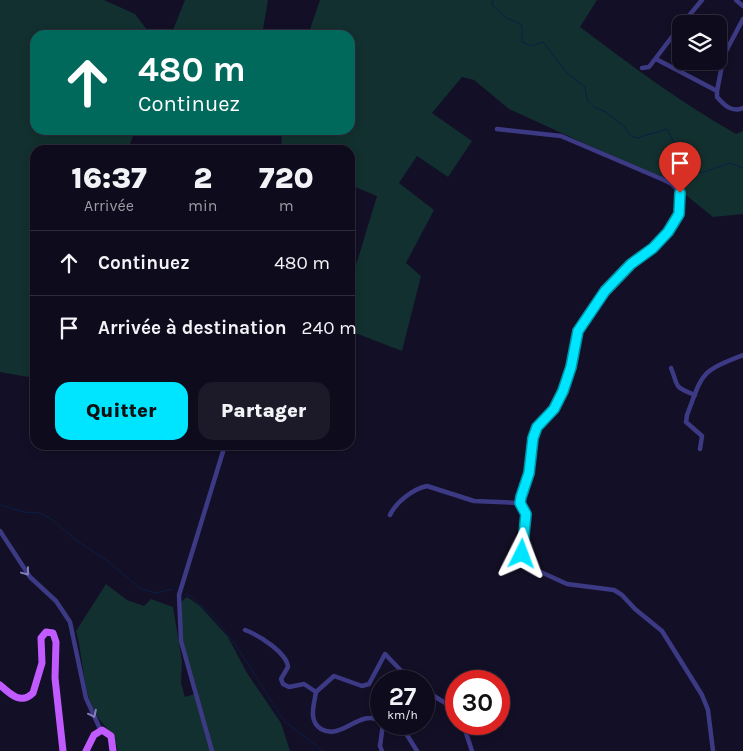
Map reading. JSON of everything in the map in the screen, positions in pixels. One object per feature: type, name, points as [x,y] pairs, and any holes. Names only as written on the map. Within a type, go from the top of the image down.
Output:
[{"type":"main road","points":[[0,685],[17,698],[25,699],[31,696],[37,686],[41,669],[41,638],[46,632],[53,633],[56,642],[54,669],[63,751]]},
{"type":"main road","points":[[86,751],[94,736],[101,731],[107,732],[111,736],[114,751]]},
{"type":"street","points":[[690,15],[702,0]]},
{"type":"street","points":[[736,0],[743,6]]},
{"type":"street","points":[[743,19],[724,55],[717,91],[717,97],[726,106],[736,110],[743,108]]},
{"type":"street","points":[[642,68],[649,68],[672,37]]},
{"type":"street","points":[[656,59],[717,91]]},
{"type":"street","points":[[497,129],[561,136],[664,180],[678,189],[681,206],[668,232],[653,248],[631,264],[601,298],[578,331],[568,378],[554,409],[537,427],[533,438],[529,473],[520,503],[526,514],[522,554],[526,563],[567,584],[614,590],[622,595],[667,637],[698,687],[708,710],[713,751]]},
{"type":"street","points":[[700,449],[702,436],[686,422],[694,395],[704,374],[713,367],[743,355]]},
{"type":"street","points":[[671,368],[674,382],[678,387],[694,395]]},
{"type":"street","points":[[212,751],[181,641],[179,595],[222,450]]},
{"type":"street","points":[[390,515],[403,499],[420,487],[427,486],[474,501],[520,503]]},
{"type":"street","points":[[0,531],[30,577],[56,601],[70,622],[86,698],[101,731]]},
{"type":"street","points":[[246,630],[261,636],[286,660],[288,668],[281,679],[283,684],[289,687],[304,684],[316,692]]},
{"type":"street","points":[[376,670],[385,654],[400,670]]},
{"type":"street","points":[[370,682],[362,686],[334,676],[316,692],[313,717],[316,724],[325,731],[337,731],[360,720],[370,719]]},
{"type":"street","points":[[381,735],[380,746],[382,751]]},
{"type":"street","points":[[407,735],[417,751]]},
{"type":"street","points":[[467,735],[472,751]]},
{"type":"green space","points":[[0,0],[104,0],[135,14],[147,30],[30,30],[30,135],[133,135],[130,145],[30,145],[30,375],[28,377],[0,372]]},
{"type":"green space","points":[[185,0],[268,0],[263,30],[173,30]]},
{"type":"green space","points":[[320,0],[597,0],[580,27],[696,110],[736,134],[743,131],[743,214],[713,217],[671,183],[509,109],[474,80],[462,77],[432,113],[472,141],[448,177],[417,156],[399,183],[434,210],[406,263],[421,276],[402,351],[355,333],[355,269],[377,196],[355,187],[355,145],[281,145],[282,135],[355,135],[355,30],[310,30]]},
{"type":"green space","points":[[106,584],[127,600],[144,606],[151,599],[173,607],[182,661],[181,683],[185,697],[198,693],[182,636],[180,612],[182,601],[187,597],[200,606],[228,637],[247,673],[281,723],[290,751],[118,751],[113,737],[92,706],[84,678],[76,631]]},
{"type":"waterway","points":[[493,0],[492,5],[507,18],[522,25],[522,42],[531,46],[543,42],[566,72],[585,87],[587,100],[594,107],[604,111],[624,126],[631,136],[637,138],[667,129],[673,141],[681,145],[695,160],[701,173],[730,163],[743,168]]},
{"type":"waterway","points":[[0,505],[24,512],[40,513],[53,520],[77,541],[105,559],[141,589],[156,593],[173,589]]},
{"type":"waterway","points":[[185,594],[192,597],[215,619],[237,647],[284,721],[323,751]]},
{"type":"route","points":[[522,554],[526,514],[520,503],[529,473],[533,438],[537,427],[554,409],[563,391],[574,356],[578,331],[605,291],[631,264],[653,248],[668,232],[679,214],[681,206],[680,193]]}]
